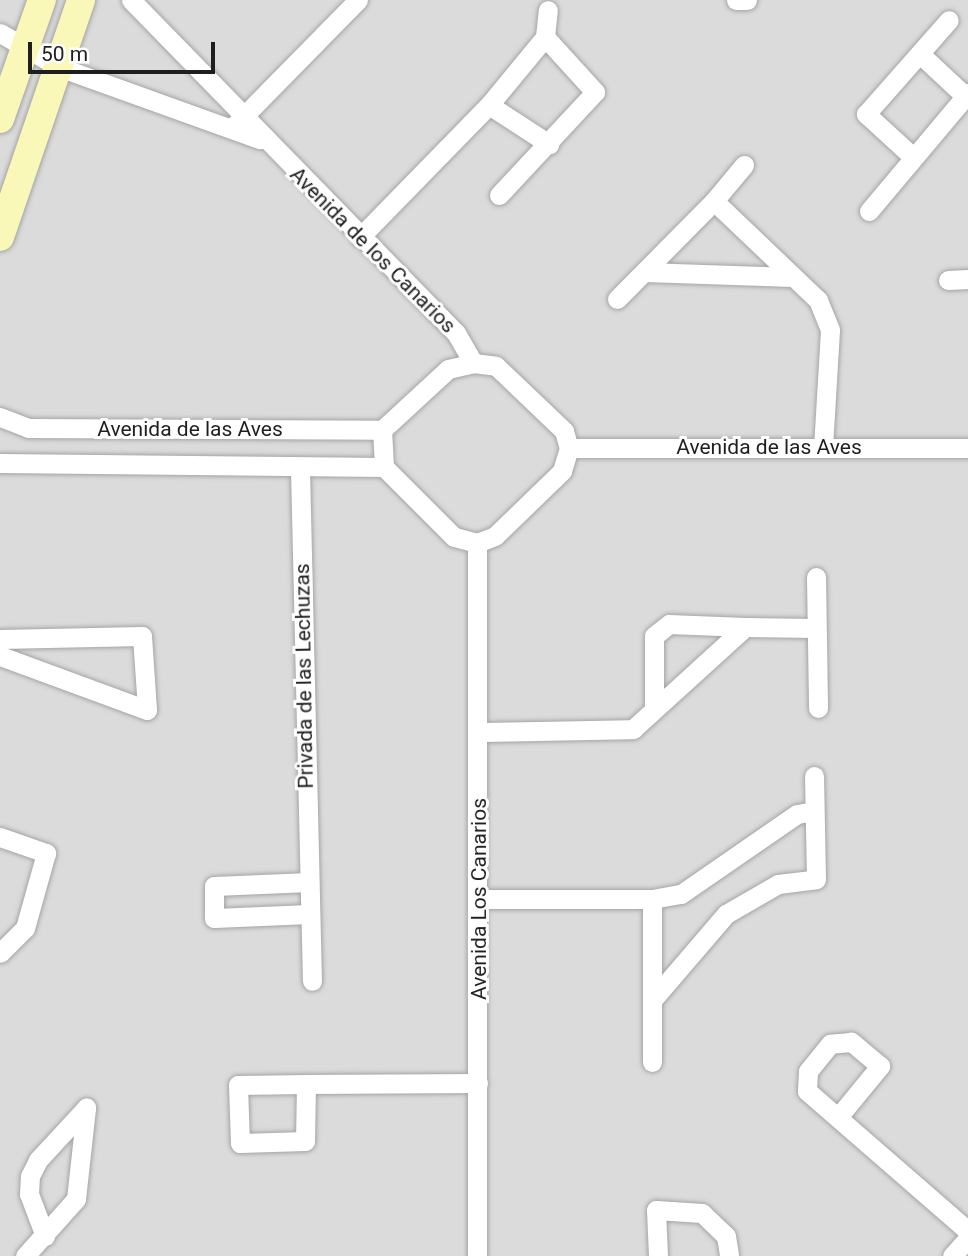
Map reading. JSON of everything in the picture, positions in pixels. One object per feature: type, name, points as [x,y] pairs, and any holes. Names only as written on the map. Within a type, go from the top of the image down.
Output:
[{"type":"main road","points":[[0,119],[11,41],[42,0]]},
{"type":"main road","points":[[0,237],[81,0]]},
{"type":"street","name":"Avenida de los Canarios","points":[[131,0],[238,122],[267,142],[456,333],[473,363]]},
{"type":"street","points":[[238,122],[358,0]]},
{"type":"street","points":[[736,0],[747,0]]},
{"type":"street","points":[[360,237],[488,105],[545,37],[548,10]]},
{"type":"street","points":[[913,157],[866,114],[949,20]]},
{"type":"street","points":[[499,195],[595,92],[545,37]]},
{"type":"street","name":"Avenida de los Canarios","points":[[11,41],[59,67],[191,112],[238,122]]},
{"type":"street","points":[[869,211],[967,94],[920,54]]},
{"type":"street","points":[[191,112],[201,99],[202,78]]},
{"type":"street","points":[[488,105],[549,144]]},
{"type":"street","points":[[618,299],[715,201],[744,165]]},
{"type":"street","points":[[715,201],[818,300],[830,330],[823,447]]},
{"type":"street","points":[[644,272],[793,276]]},
{"type":"street","points":[[473,363],[496,366],[564,431],[569,448],[562,471],[495,536],[477,543],[454,537],[384,467],[382,430],[448,369],[473,363]]},
{"type":"street","name":"Avenida de las Aves","points":[[0,417],[29,428],[382,430]]},
{"type":"street","name":"Avenida de las Aves","points":[[569,448],[968,448]]},
{"type":"street","name":"Avenida de las Aves","points":[[0,463],[300,469],[384,467]]},
{"type":"street","name":"Privada de las Lechuzas","points":[[300,469],[312,981]]},
{"type":"street","name":"Avenida Los Canarios","points":[[477,543],[481,899],[477,1256]]},
{"type":"street","points":[[816,577],[818,708]]},
{"type":"street","points":[[654,709],[654,636],[669,624],[815,628]]},
{"type":"street","points":[[480,732],[633,729],[745,627]]},
{"type":"street","points":[[0,639],[142,636],[147,710],[0,656]]},
{"type":"street","points":[[654,998],[726,914],[778,884],[816,879],[814,776]]},
{"type":"street","points":[[481,899],[652,900],[681,894],[797,814],[814,811]]},
{"type":"street","points":[[0,837],[46,853],[25,928],[0,953]]},
{"type":"street","points":[[309,882],[214,886],[214,918],[309,914]]},
{"type":"street","points":[[652,900],[652,1062]]},
{"type":"street","points":[[306,1083],[304,1141],[240,1143],[238,1085],[306,1083],[478,1083]]},
{"type":"street","points":[[25,1256],[45,1236],[76,1199],[86,1108],[38,1160],[30,1176],[29,1194],[45,1236]]},
{"type":"street","points":[[839,1116],[968,1231]]},
{"type":"street","points":[[658,1256],[656,1210],[702,1213],[726,1236],[729,1256]]},
{"type":"street","points":[[952,1256],[968,1238]]},
{"type":"shaded area","points":[[0,0],[968,0],[968,1256],[0,1256]]}]
